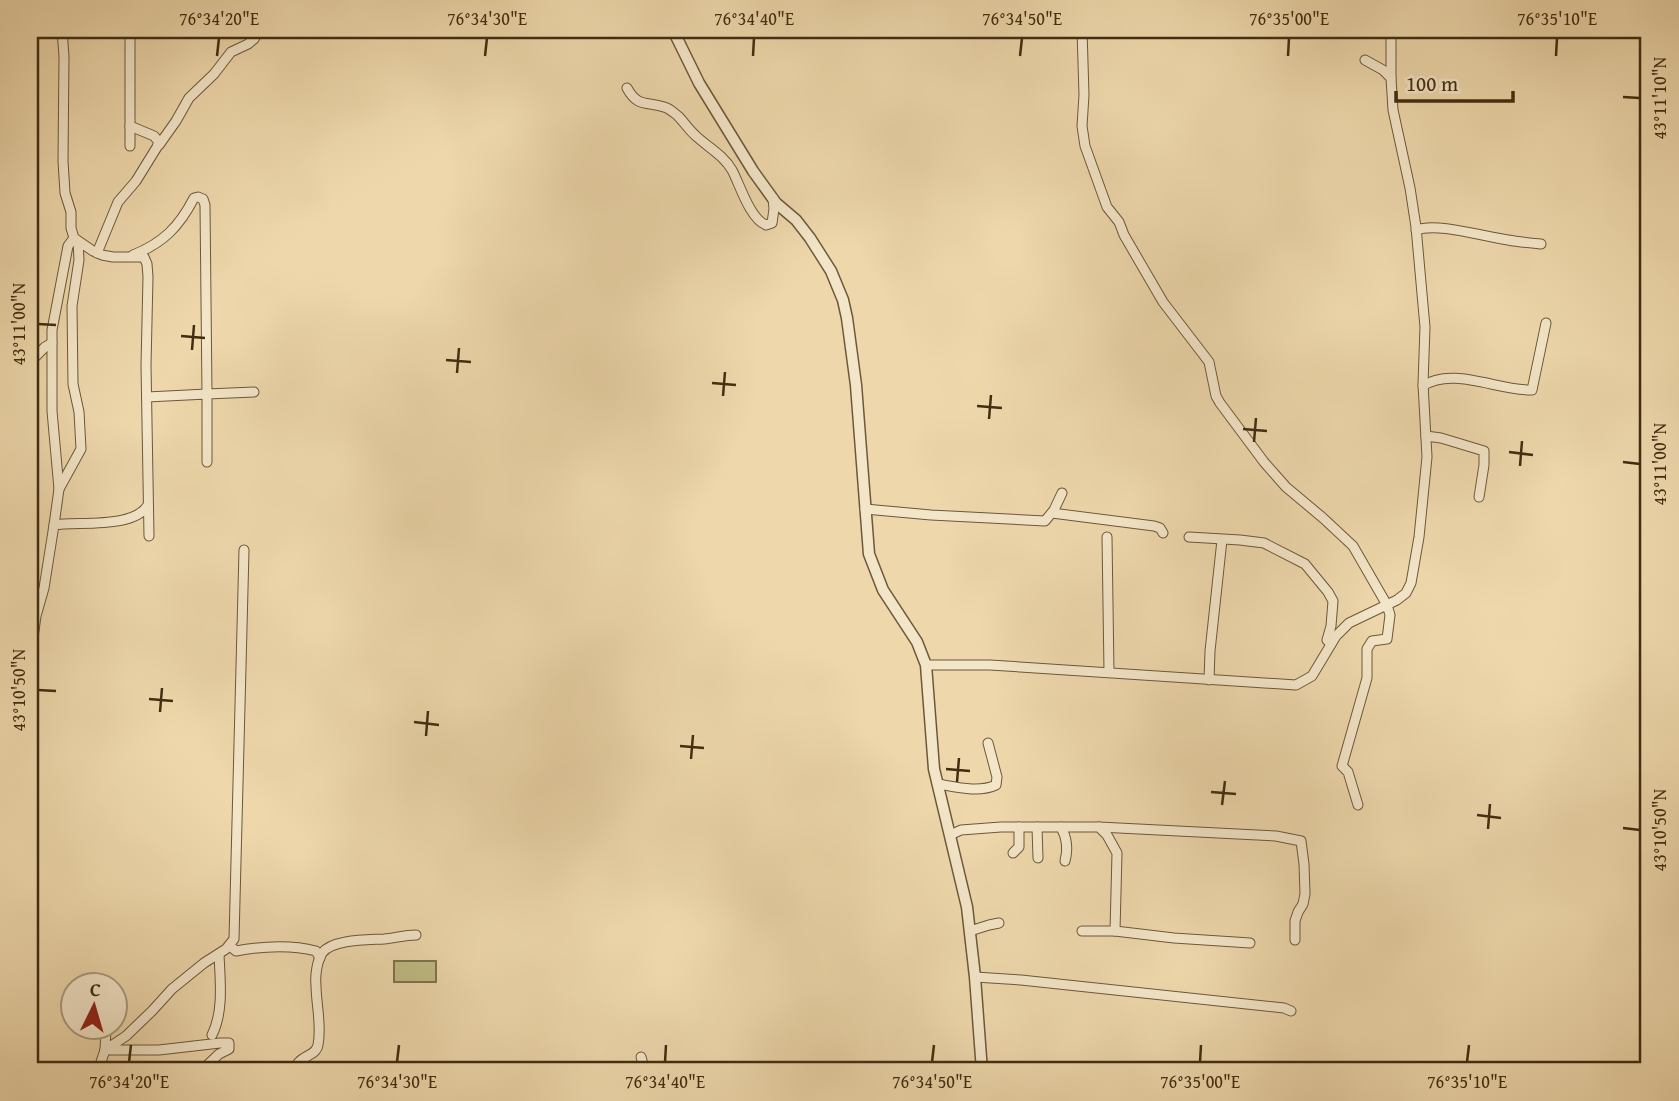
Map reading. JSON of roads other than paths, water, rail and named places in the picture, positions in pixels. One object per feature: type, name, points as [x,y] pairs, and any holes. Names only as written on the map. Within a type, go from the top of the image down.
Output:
[{"type":"street","points":[[59,489],[81,449],[82,438],[73,384],[72,306],[79,260],[65,193],[62,30]]},
{"type":"street","points":[[130,30],[130,146]]},
{"type":"street","points":[[97,253],[118,202],[136,181],[189,98],[214,74],[231,52],[248,44],[259,30]]},
{"type":"street","points":[[673,30],[699,83],[753,171],[773,198],[810,238],[831,271],[843,300],[856,384],[869,554],[883,590],[917,642],[926,665],[932,750],[964,890],[970,931],[982,1071]]},
{"type":"street","points":[[1082,30],[1082,127],[1085,146],[1107,206],[1119,222],[1163,302],[1209,362],[1220,403],[1264,463],[1286,487],[1353,546],[1387,605],[1390,615],[1387,639],[1372,641],[1367,649],[1367,678],[1342,766],[1348,772],[1358,805]]},
{"type":"street","points":[[926,665],[1109,672],[1296,685],[1312,676],[1336,636],[1349,623],[1406,593],[1411,583],[1424,491],[1425,327],[1410,188],[1393,110],[1391,30]]},
{"type":"street","points":[[1365,60],[1391,78]]},
{"type":"street","points":[[628,88],[641,103],[668,108],[701,141],[723,158],[731,168],[752,211],[761,223],[766,225],[772,223],[773,198]]},
{"type":"street","points":[[130,126],[154,136],[159,142],[158,147]]},
{"type":"street","points":[[130,256],[151,246],[173,230],[194,198],[203,199],[207,462]]},
{"type":"street","points":[[1416,230],[1436,228],[1541,244]]},
{"type":"street","points":[[76,239],[97,253],[113,257],[144,257],[147,264],[149,536]]},
{"type":"street","points":[[30,660],[59,489],[52,411],[52,330],[68,246],[76,239]]},
{"type":"street","points":[[1423,386],[1436,379],[1459,379],[1532,390],[1546,323]]},
{"type":"street","points":[[30,362],[52,343]]},
{"type":"street","points":[[147,397],[254,392]]},
{"type":"street","points":[[1426,436],[1484,451],[1479,497]]},
{"type":"street","points":[[865,509],[1037,522],[1045,521],[1052,513],[1062,493]]},
{"type":"street","points":[[54,525],[121,520],[144,511],[149,503]]},
{"type":"street","points":[[1052,513],[1160,527],[1163,533]]},
{"type":"street","points":[[1107,537],[1109,672]]},
{"type":"street","points":[[1189,537],[1264,543],[1305,564],[1333,601],[1331,626],[1326,640],[1331,645]]},
{"type":"street","points":[[1209,680],[1222,540]]},
{"type":"street","points":[[105,1050],[125,1036],[172,989],[230,946],[234,939],[244,550]]},
{"type":"street","points":[[938,784],[980,789],[996,785],[997,777],[988,743]]},
{"type":"street","points":[[1013,853],[1018,847],[1019,827]]},
{"type":"street","points":[[1037,827],[1038,858]]},
{"type":"street","points":[[1061,827],[1067,853],[1065,861]]},
{"type":"street","points":[[950,835],[961,830],[1098,827],[1276,836],[1301,841],[1306,894],[1295,921],[1295,940]]},
{"type":"street","points":[[1098,827],[1107,835],[1117,853],[1115,931]]},
{"type":"street","points":[[970,931],[999,923]]},
{"type":"street","points":[[1082,931],[1115,931],[1250,943]]},
{"type":"street","points":[[293,1071],[299,1060],[312,1053],[318,1044],[316,973],[322,953],[330,947],[363,939],[416,934]]},
{"type":"street","points":[[230,946],[236,951],[277,945],[316,951],[320,958]]},
{"type":"street","points":[[212,1035],[217,1024],[219,1007],[219,954]]},
{"type":"street","points":[[975,977],[1184,997],[1291,1011]]},
{"type":"street","points":[[98,1071],[105,1042]]},
{"type":"street","points":[[105,1050],[150,1050],[229,1043],[229,1049],[219,1054],[201,1071]]},
{"type":"street","points":[[642,1057],[645,1071]]}]
